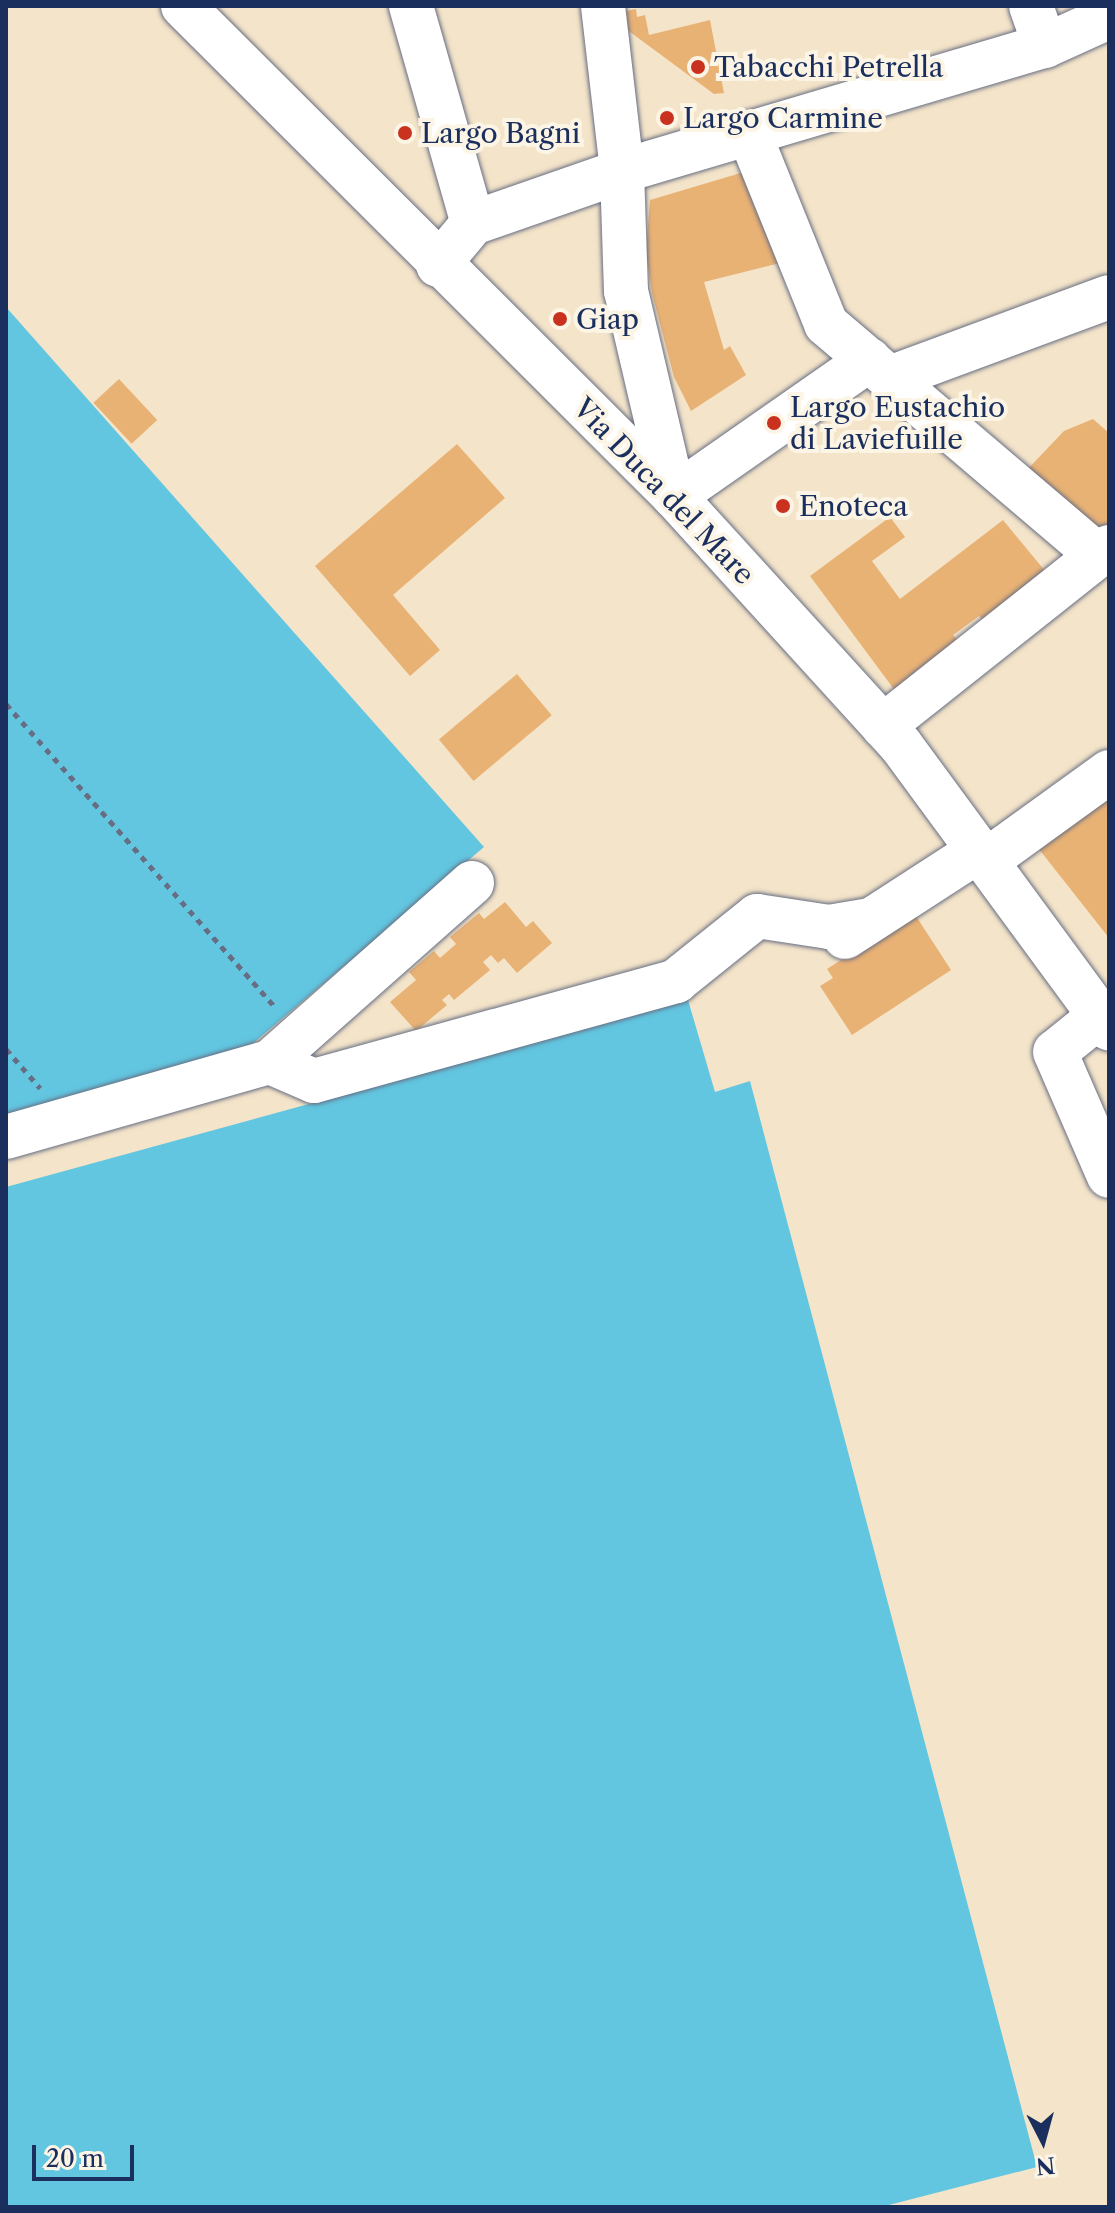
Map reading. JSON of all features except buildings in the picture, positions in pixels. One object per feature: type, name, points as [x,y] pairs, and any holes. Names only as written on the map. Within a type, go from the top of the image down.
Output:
[{"type":"street","name":"Via Duca del Mare","points":[[183,6],[438,265],[674,496],[883,726],[1107,1021]]},
{"type":"street","points":[[411,6],[473,223]]},
{"type":"street","points":[[604,14],[622,171],[626,291],[674,496],[880,369],[1109,297]]},
{"type":"street","points":[[438,265],[473,223],[622,171],[749,133],[1038,26],[1109,17]]},
{"type":"street","points":[[749,133],[826,324],[1103,551],[883,726]]},
{"type":"street","points":[[270,1062],[314,1081],[676,981],[747,923],[829,927],[870,920],[982,856],[1109,772]]},
{"type":"street","points":[[6,1137],[270,1062],[472,883]]},
{"type":"street","points":[[1107,1021],[1055,1052],[1109,1176]]},
{"type":"path","points":[[6,704],[284,1017]]},
{"type":"path","points":[[6,1049],[47,1096]]},
{"type":"water","points":[[6,307],[484,847],[237,1057],[6,1122]]},
{"type":"water","points":[[688,1000],[715,1092],[750,1081],[1037,2167],[881,2207],[6,2207],[6,1187]]},
{"type":"place","name":"Tabacchi Petrella","points":[[698,67]]},
{"type":"place","name":"Largo Carmine","points":[[667,118]]},
{"type":"place","name":"Largo Bagni","points":[[405,133]]},
{"type":"place","name":"Giap","points":[[560,319]]},
{"type":"place","name":"Largo Eustachio di Laviefuille","points":[[774,423]]},
{"type":"place","name":"Enoteca","points":[[783,506]]}]
